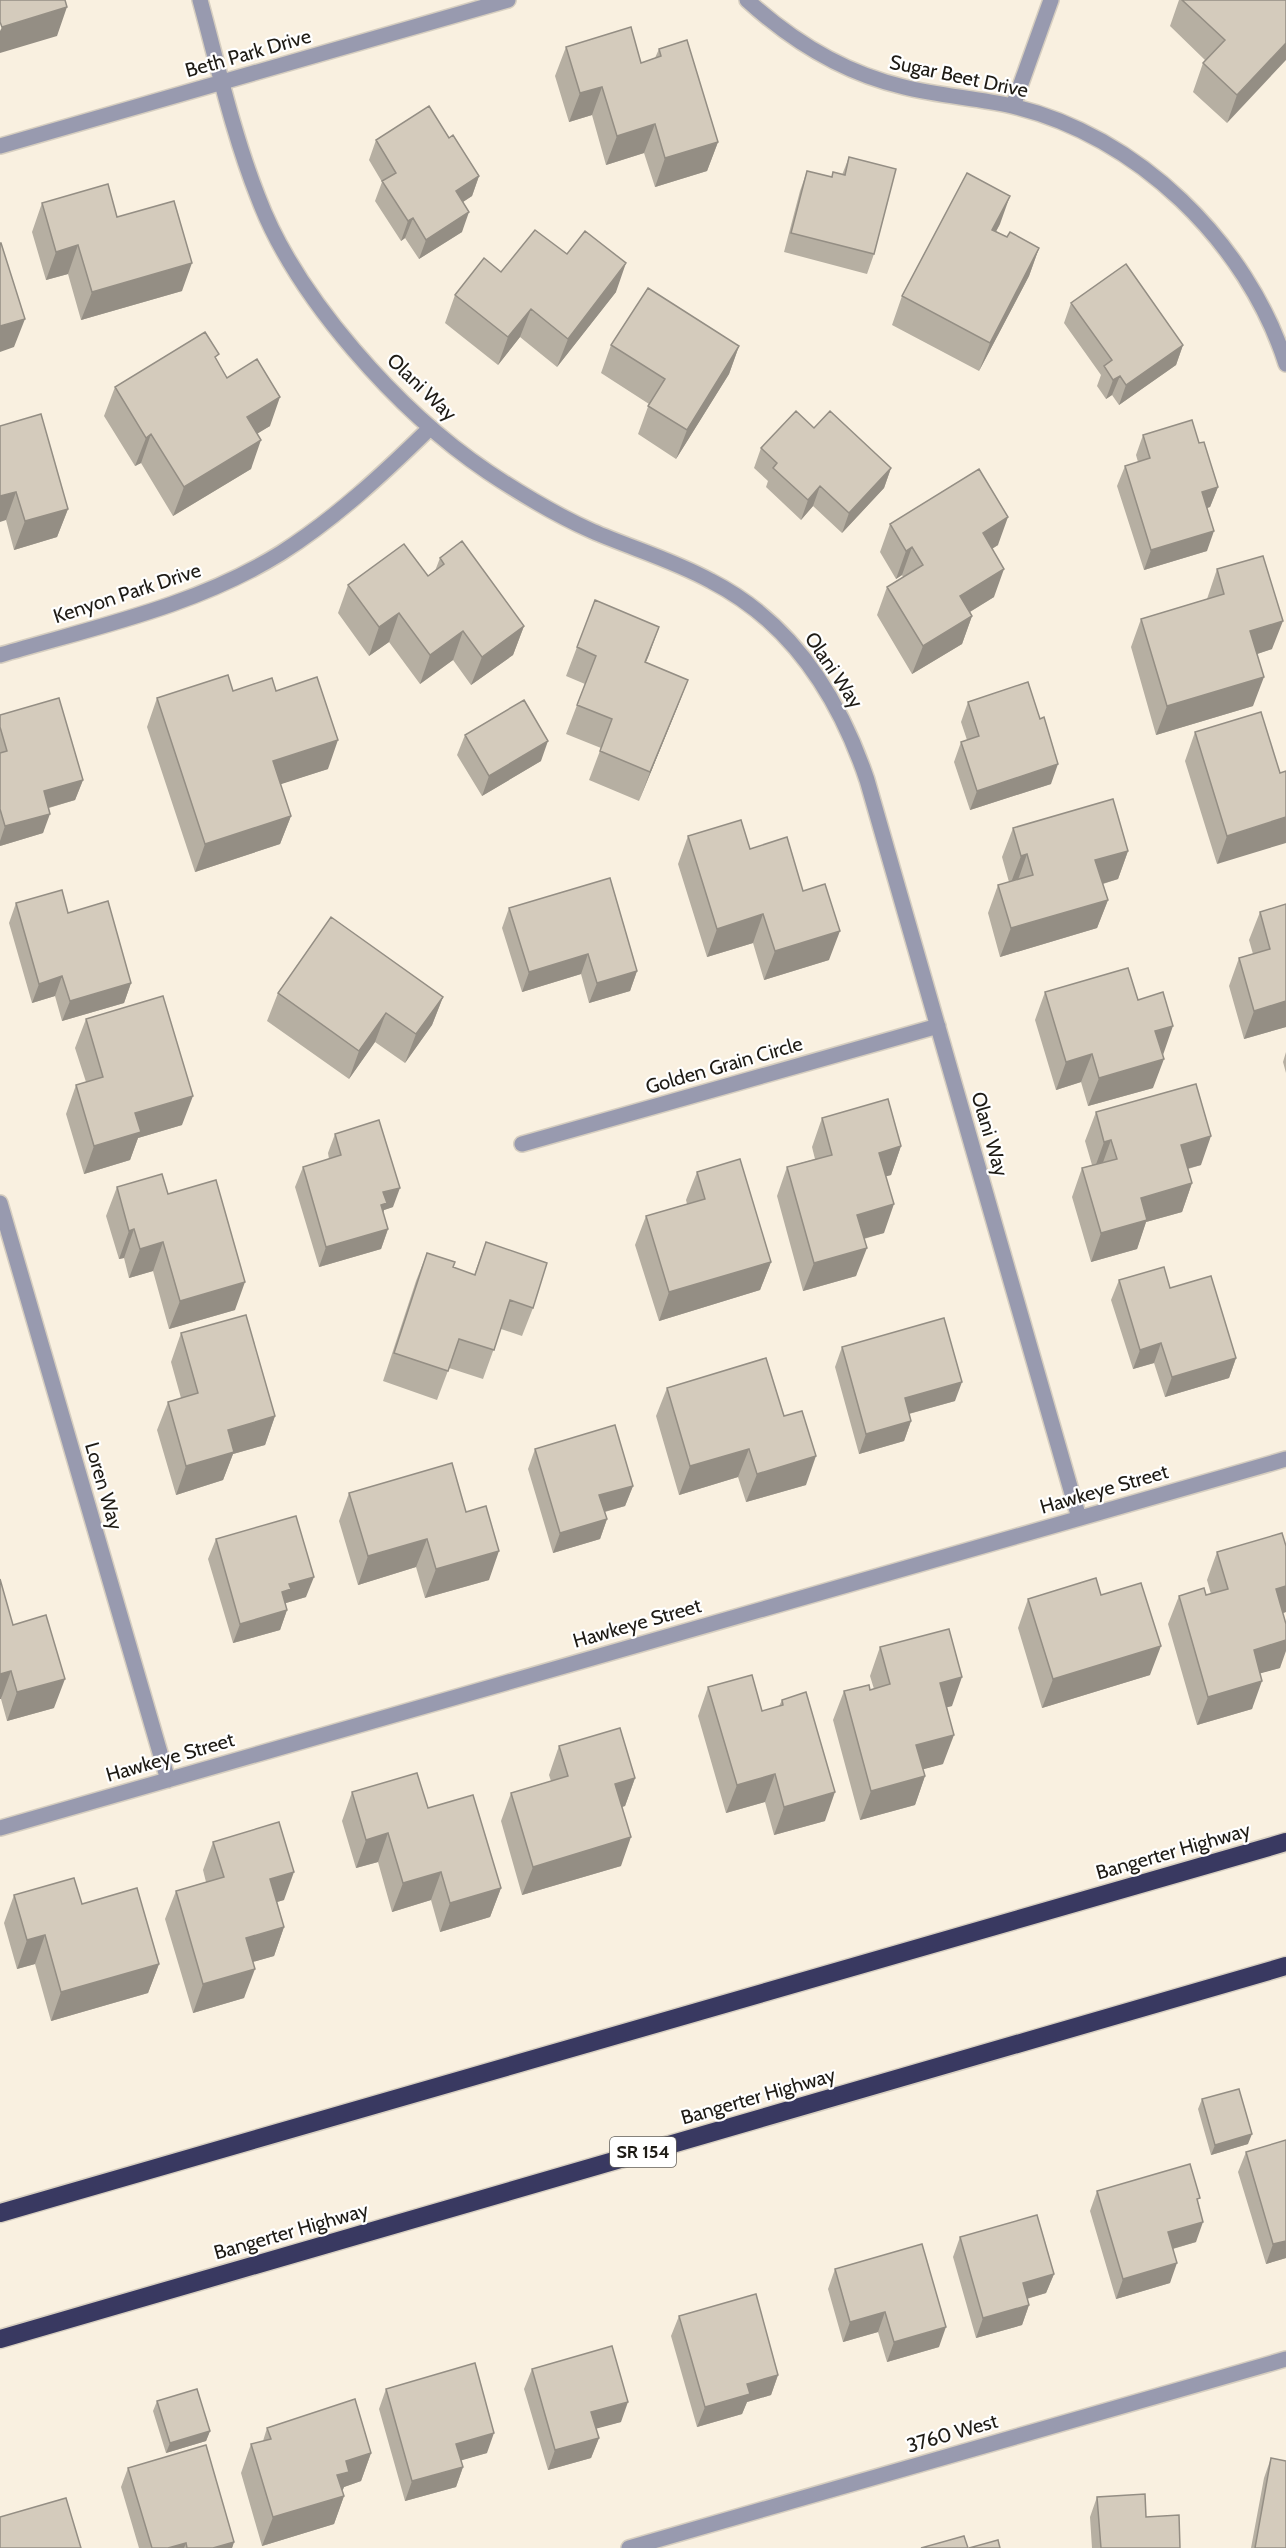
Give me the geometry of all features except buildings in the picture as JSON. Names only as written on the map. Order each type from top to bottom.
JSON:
[{"type":"highway","name":"Bangerter Highway","points":[[0,2213],[1286,1842]]},
{"type":"highway","name":"Bangerter Highway","points":[[0,2338],[1286,1966]]},
{"type":"street","name":"Olani Way","points":[[200,0],[258,199],[278,239],[335,327],[380,379],[430,428],[486,471],[536,502],[589,530],[720,586],[776,626],[802,655],[824,686],[856,748],[1079,1518]]},
{"type":"street","name":"Beth Park Drive","points":[[0,146],[508,0]]},
{"type":"street","name":"Sugar Beet Drive","points":[[747,0],[802,44],[833,63],[868,77],[905,87],[1013,106],[1069,126],[1109,147],[1147,172],[1182,202],[1216,237],[1244,276],[1267,317],[1285,359]]},
{"type":"street","points":[[1013,106],[1051,0]]},
{"type":"street","name":"Kenyon Park Drive","points":[[0,655],[168,606],[245,573],[281,553],[357,496],[430,428]]},
{"type":"street","name":"Golden Grain Circle","points":[[522,1144],[938,1026]]},
{"type":"street","name":"Loren Way","points":[[0,1203],[168,1780]]},
{"type":"street","name":"Hawkeye Street","points":[[0,1828],[1286,1459]]},
{"type":"street","name":"3760 West","points":[[629,2548],[1286,2359]]}]
